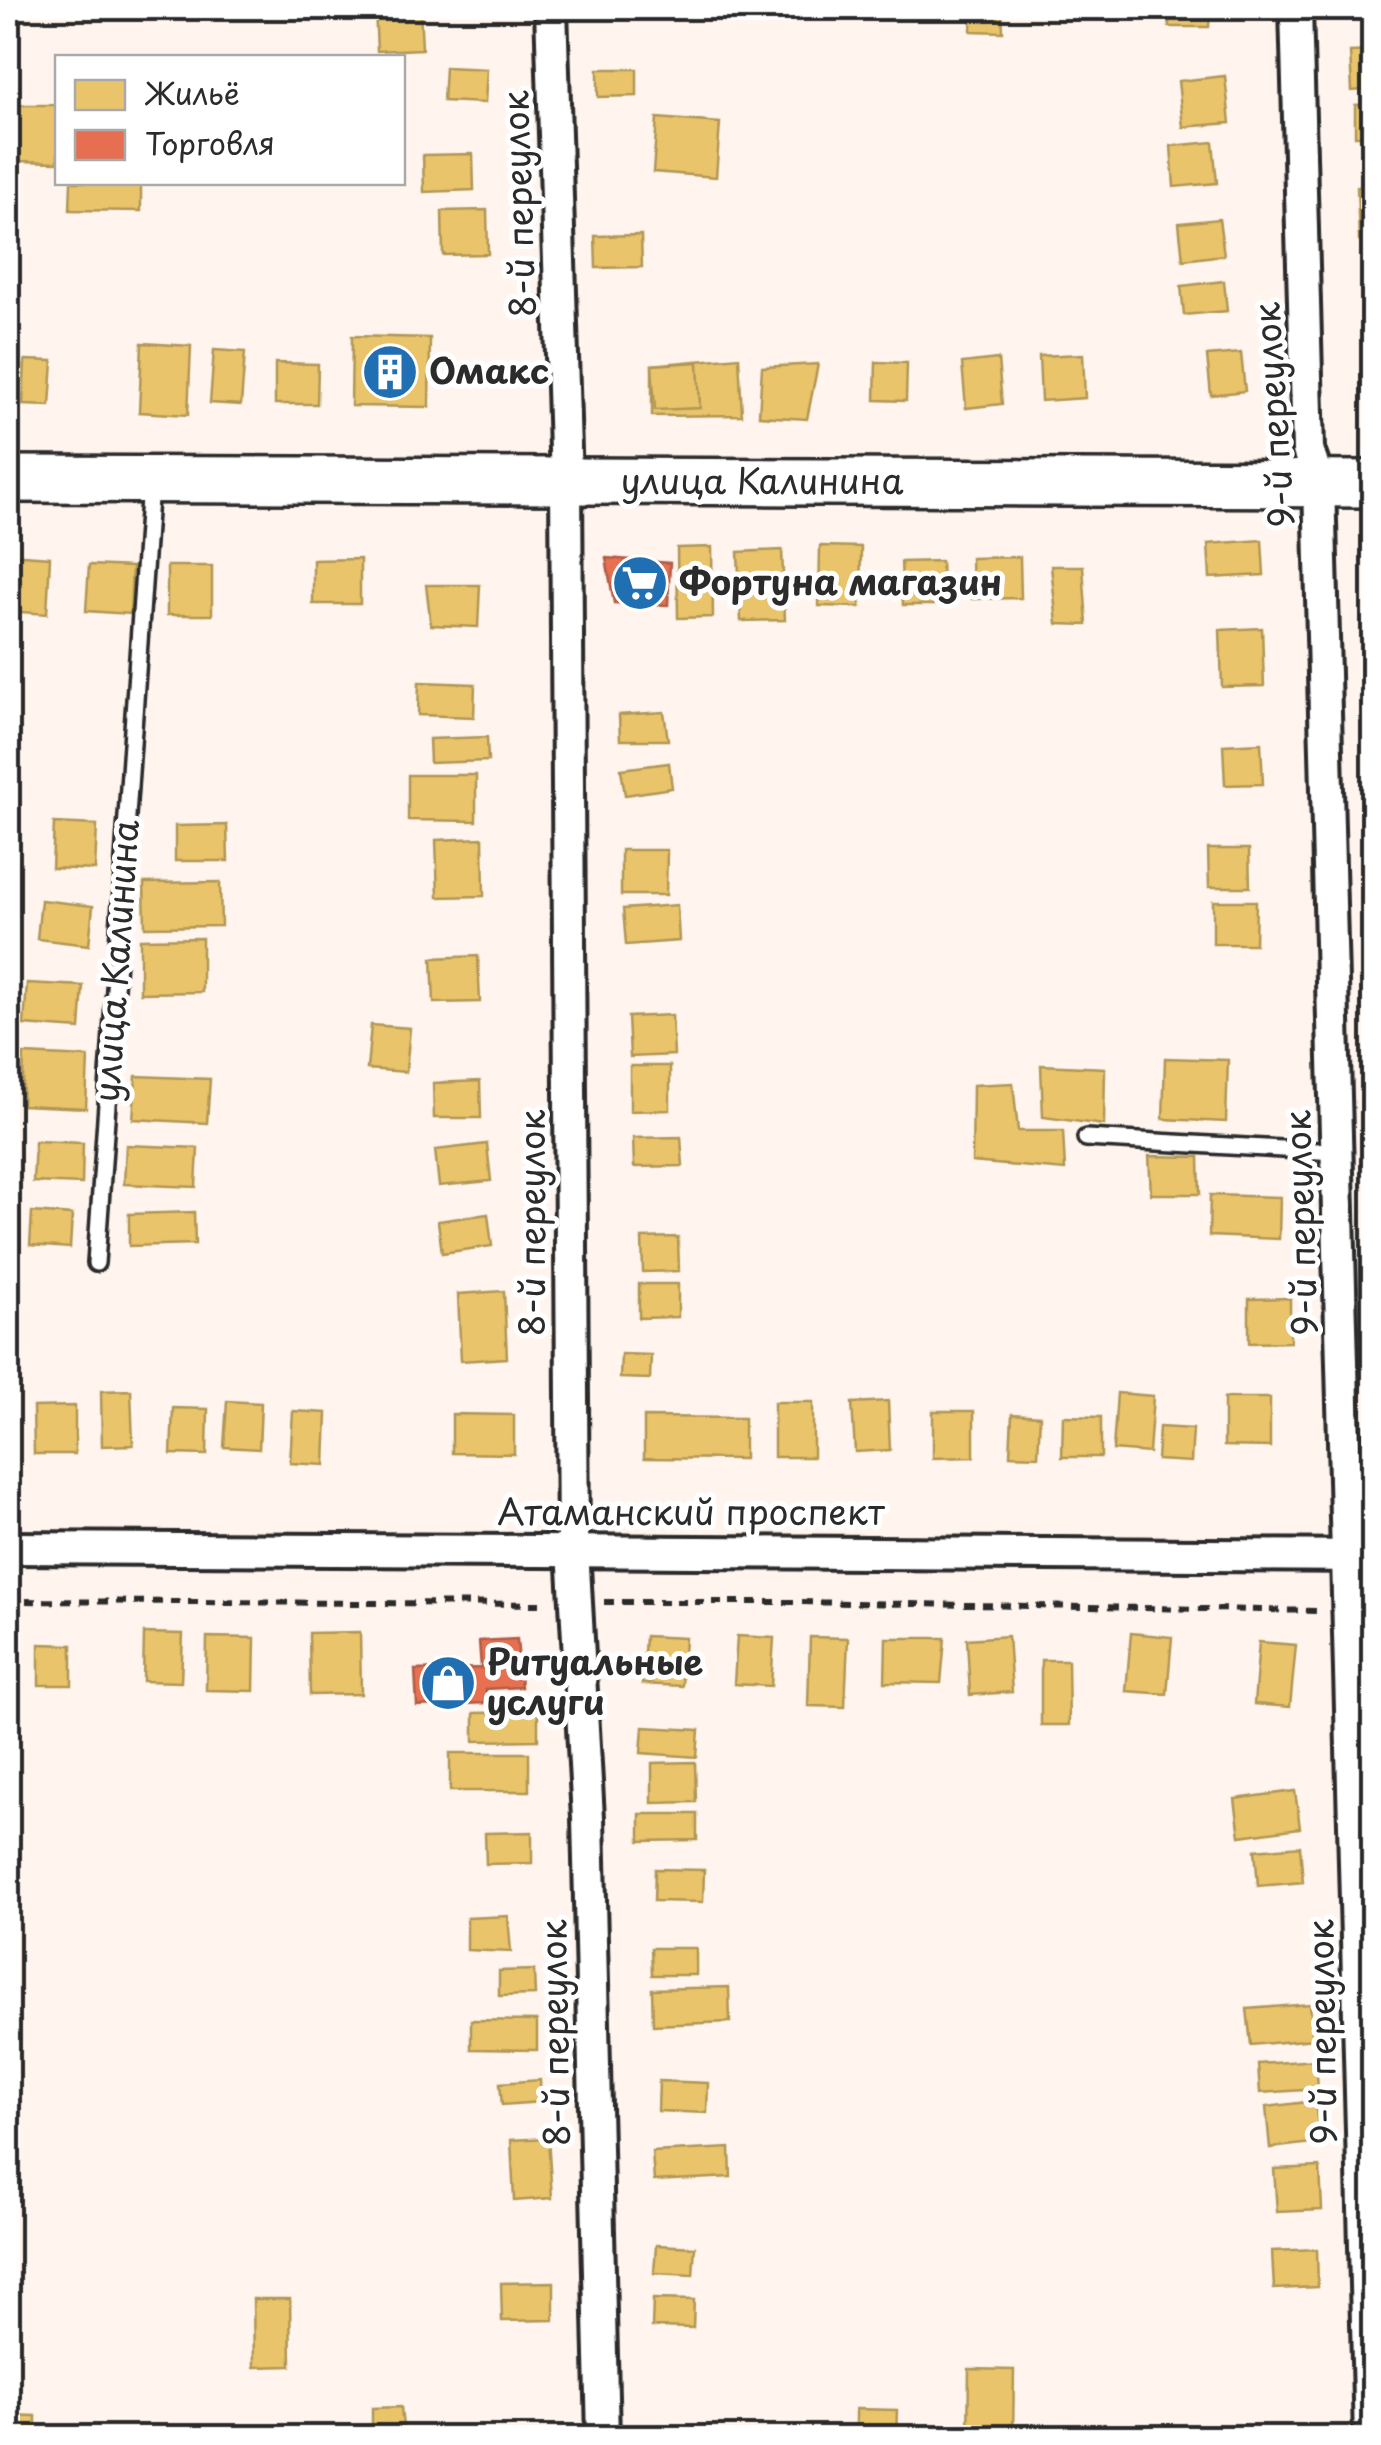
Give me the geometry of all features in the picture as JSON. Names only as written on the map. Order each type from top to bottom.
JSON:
[{"type":"main road","name":"улица Калинина","points":[[8,479],[1374,484]]},
{"type":"street","name":"8-й переулок","points":[[551,8],[566,482],[573,1549],[588,1818],[603,2438]]},
{"type":"street","name":"9-й переулок","points":[[1296,8],[1308,450],[1319,483],[1337,1152],[1361,1556],[1350,1610],[1370,2438]]},
{"type":"street","name":"Атаманский проспект","points":[[8,1548],[1361,1556]]},
{"type":"lane","name":"улица Калинина","points":[[96,1263],[150,480]]},
{"type":"lane","points":[[1086,1138],[1337,1152]]},
{"type":"path","points":[[8,1600],[291,1605],[796,1602],[1350,1610]]},
{"type":"building: Жильё","points":[[38,8],[107,8],[106,15]]},
{"type":"building: Жильё","points":[[375,8],[420,8],[422,49],[377,51]]},
{"type":"building: Жильё","points":[[972,8],[1002,8],[1003,32],[971,31]]},
{"type":"building: Жильё","points":[[1169,8],[1210,8],[1209,27],[1169,27]]},
{"type":"building: Жильё","points":[[1353,8],[1374,8],[1374,16],[1353,15]]},
{"type":"building: Жильё","points":[[1374,51],[1374,89],[1352,91],[1350,52]]},
{"type":"building: Жильё","points":[[445,67],[487,69],[485,103],[443,101]]},
{"type":"building: Жильё","points":[[598,69],[637,69],[637,96],[598,97]]},
{"type":"building: Жильё","points":[[1225,76],[1230,123],[1183,127],[1178,81]]},
{"type":"building: Жильё","points":[[1374,104],[1374,136],[1355,136],[1355,105]]},
{"type":"building: Жильё","points":[[18,105],[55,105],[55,162],[16,161]]},
{"type":"building: Жильё","points":[[657,118],[720,123],[716,177],[653,172]]},
{"type":"building: Жильё","points":[[1213,142],[1217,183],[1174,187],[1171,146]]},
{"type":"building: Жильё","points":[[473,154],[474,190],[424,192],[423,155]]},
{"type":"building: Жильё","points":[[71,185],[141,185],[141,211],[70,210]]},
{"type":"building: Жильё","points":[[1374,186],[1374,241],[1359,241],[1357,187]]},
{"type":"building: Жильё","points":[[487,210],[488,254],[443,255],[442,211]]},
{"type":"building: Жильё","points":[[1219,219],[1224,255],[1183,260],[1179,223]]},
{"type":"building: Жильё","points":[[641,235],[642,267],[596,268],[595,236]]},
{"type":"building: Жильё","points":[[1224,281],[1227,311],[1184,315],[1181,286]]},
{"type":"building: Жильё","name":"Омакс","points":[[352,336],[430,338],[429,407],[351,406]]},
{"type":"building: Жильё","points":[[142,343],[191,346],[188,415],[139,412]]},
{"type":"building: Жильё","points":[[214,350],[245,352],[241,405],[210,403]]},
{"type":"building: Жильё","points":[[1241,353],[1245,391],[1211,395],[1207,356]]},
{"type":"building: Жильё","points":[[1083,354],[1085,398],[1041,401],[1039,356]]},
{"type":"building: Жильё","points":[[739,357],[742,415],[652,416],[652,365]]},
{"type":"building: Жильё","points":[[998,359],[1002,404],[966,408],[962,363]]},
{"type":"building: Жильё","points":[[25,360],[53,361],[50,406],[23,405]]},
{"type":"building: Жильё","points":[[698,362],[700,408],[655,410],[652,365]]},
{"type":"building: Жильё","points":[[876,362],[907,363],[906,401],[875,400]]},
{"type":"building: Жильё","points":[[275,363],[318,364],[317,404],[275,404]]},
{"type":"building: Жильё","points":[[818,364],[807,419],[759,416],[762,367]]},
{"type":"building: Жильё","points":[[1262,540],[1264,575],[1210,578],[1208,544]]},
{"type":"building: Жильё","points":[[820,546],[861,547],[860,607],[819,606]]},
{"type":"building: Жильё","points":[[712,547],[713,617],[678,618],[677,548]]},
{"type":"building: Жильё","points":[[782,550],[785,620],[741,621],[738,552]]},
{"type":"building: Жильё","points":[[8,554],[50,557],[47,614],[8,611]]},
{"type":"building: Жильё","points":[[1020,557],[1021,598],[972,599],[971,558]]},
{"type":"building: Жильё","points":[[360,559],[360,604],[313,604],[313,560]]},
{"type":"building: Жильё","points":[[941,561],[943,605],[903,605],[901,562]]},
{"type":"building: Жильё","points":[[89,565],[132,567],[130,614],[86,611]]},
{"type":"building: Жильё","points":[[167,566],[212,566],[212,615],[167,615]]},
{"type":"building: Жильё","points":[[1051,566],[1083,566],[1087,625],[1057,624]]},
{"type":"building: Жильё","points":[[426,585],[480,585],[478,627],[431,625]]},
{"type":"building: Жильё","points":[[1262,628],[1264,686],[1222,687],[1220,630]]},
{"type":"building: Жильё","points":[[419,682],[475,684],[474,717],[418,715]]},
{"type":"building: Жильё","points":[[664,712],[668,740],[620,740],[619,715]]},
{"type":"building: Жильё","points":[[487,737],[488,761],[430,763],[429,739]]},
{"type":"building: Жильё","points":[[1261,743],[1263,784],[1225,785],[1223,745]]},
{"type":"building: Жильё","points":[[669,763],[672,788],[625,795],[621,769]]},
{"type":"building: Жильё","points":[[408,775],[476,775],[476,821],[408,820]]},
{"type":"building: Жильё","points":[[54,823],[97,825],[95,870],[52,868]]},
{"type":"building: Жильё","points":[[227,825],[228,861],[175,861],[175,826]]},
{"type":"building: Жильё","points":[[483,838],[484,896],[438,897],[436,840]]},
{"type":"building: Жильё","points":[[1208,849],[1249,849],[1250,887],[1209,887]]},
{"type":"building: Жильё","points":[[621,850],[667,850],[666,895],[621,895]]},
{"type":"building: Жильё","points":[[220,882],[221,926],[145,927],[144,883]]},
{"type":"building: Жильё","points":[[41,900],[93,906],[89,945],[37,939]]},
{"type":"building: Жильё","points":[[1213,901],[1256,901],[1255,944],[1213,944]]},
{"type":"building: Жильё","points":[[677,905],[679,941],[626,945],[623,909]]},
{"type":"building: Жильё","points":[[202,938],[202,992],[140,993],[140,939]]},
{"type":"building: Жильё","points":[[478,956],[480,1002],[434,1003],[432,958]]},
{"type":"building: Жильё","points":[[27,983],[83,986],[80,1029],[24,1025]]},
{"type":"building: Жильё","points":[[672,1015],[674,1055],[630,1057],[628,1017]]},
{"type":"building: Жильё","points":[[371,1025],[410,1028],[406,1072],[367,1069]]},
{"type":"building: Жильё","points":[[24,1054],[88,1057],[86,1108],[22,1105]]},
{"type":"building: Жильё","points":[[1165,1058],[1228,1060],[1226,1122],[1163,1119]]},
{"type":"building: Жильё","points":[[1041,1065],[1105,1068],[1104,1125],[1043,1117]]},
{"type":"building: Жильё","points":[[630,1066],[670,1066],[670,1110],[630,1111]]},
{"type":"building: Жильё","points":[[136,1076],[210,1079],[207,1123],[133,1119]]},
{"type":"building: Жильё","points":[[480,1081],[481,1118],[434,1118],[433,1083]]},
{"type":"building: Жильё","points":[[1013,1083],[1018,1131],[1063,1131],[1065,1170],[972,1162],[973,1085]]},
{"type":"building: Жильё","points":[[681,1137],[683,1166],[634,1167],[633,1138]]},
{"type":"building: Жильё","points":[[35,1141],[83,1143],[82,1184],[33,1182]]},
{"type":"building: Жильё","points":[[487,1144],[491,1181],[439,1186],[435,1150]]},
{"type":"building: Жильё","points":[[126,1145],[198,1148],[196,1187],[124,1184]]},
{"type":"building: Жильё","points":[[1149,1156],[1199,1157],[1200,1194],[1151,1194]]},
{"type":"building: Жильё","points":[[1210,1195],[1280,1197],[1279,1239],[1209,1236]]},
{"type":"building: Жильё","points":[[32,1212],[72,1215],[70,1248],[30,1245]]},
{"type":"building: Жильё","points":[[194,1212],[195,1244],[129,1246],[129,1214]]},
{"type":"building: Жильё","points":[[488,1214],[492,1246],[442,1253],[438,1221]]},
{"type":"building: Жильё","points":[[678,1237],[679,1271],[643,1272],[642,1238]]},
{"type":"building: Жильё","points":[[639,1284],[678,1284],[678,1317],[639,1318]]},
{"type":"building: Жильё","points":[[504,1291],[507,1358],[461,1361],[458,1294]]},
{"type":"building: Жильё","points":[[1290,1298],[1290,1342],[1249,1343],[1249,1299]]},
{"type":"building: Жильё","points":[[621,1354],[651,1355],[650,1379],[620,1378]]},
{"type":"building: Жильё","points":[[131,1390],[133,1445],[102,1446],[101,1391]]},
{"type":"building: Жильё","points":[[1117,1393],[1153,1396],[1149,1453],[1113,1450]]},
{"type":"building: Жильё","points":[[1224,1398],[1270,1398],[1270,1447],[1224,1446]]},
{"type":"building: Жильё","points":[[227,1401],[261,1403],[259,1449],[224,1447]]},
{"type":"building: Жильё","points":[[888,1401],[890,1450],[855,1452],[852,1403]]},
{"type":"building: Жильё","points":[[774,1402],[813,1402],[813,1457],[774,1457]]},
{"type":"building: Жильё","points":[[75,1406],[75,1454],[34,1454],[33,1407]]},
{"type":"building: Жильё","points":[[173,1408],[208,1409],[207,1455],[171,1454]]},
{"type":"building: Жильё","points":[[293,1411],[327,1413],[325,1465],[290,1463]]},
{"type":"building: Жильё","points":[[933,1411],[974,1411],[974,1457],[933,1458]]},
{"type":"building: Жильё","points":[[452,1414],[514,1415],[514,1454],[452,1453]]},
{"type":"building: Жильё","points":[[1012,1414],[1040,1416],[1038,1456],[1010,1455]]},
{"type":"building: Жильё","points":[[1063,1416],[1101,1417],[1101,1457],[1062,1457]]},
{"type":"building: Жильё","points":[[644,1417],[744,1418],[744,1459],[644,1458]]},
{"type":"building: Жильё","points":[[1159,1427],[1193,1429],[1191,1462],[1157,1460]]},
{"type":"building: Жильё","points":[[360,1632],[361,1694],[310,1695],[309,1633]]},
{"type":"building: Жильё","points":[[144,1633],[183,1634],[181,1682],[143,1681]]},
{"type":"building: Жильё","points":[[1131,1633],[1172,1637],[1167,1694],[1126,1691]]},
{"type":"building: Жильё","points":[[645,1636],[685,1638],[682,1686],[642,1684]]},
{"type":"building: Жильё","points":[[737,1636],[774,1638],[771,1686],[734,1684]]},
{"type":"building: Жильё","points":[[1008,1636],[1012,1692],[970,1695],[967,1639]]},
{"type":"building: Жильё","points":[[207,1637],[255,1638],[254,1691],[206,1690]]},
{"type":"building: Жильё","points":[[810,1637],[848,1638],[845,1707],[808,1706]]},
{"type":"building: Жильё","points":[[886,1638],[945,1638],[941,1683],[885,1682]]},
{"type":"building: Жильё","points":[[8,1640],[15,1640],[18,1708],[8,1709]]},
{"type":"building: Жильё","points":[[1259,1642],[1296,1645],[1290,1707],[1254,1704]]},
{"type":"building: Жильё","points":[[39,1644],[72,1645],[72,1685],[39,1685]]},
{"type":"building: Жильё","points":[[1041,1660],[1068,1660],[1069,1725],[1041,1725]]},
{"type":"building: Жильё","points":[[538,1712],[538,1740],[474,1741],[474,1713]]},
{"type":"building: Жильё","points":[[643,1727],[699,1730],[697,1757],[641,1753]]},
{"type":"building: Жильё","points":[[450,1753],[529,1753],[529,1791],[450,1791]]},
{"type":"building: Жильё","points":[[695,1762],[696,1802],[652,1803],[652,1763]]},
{"type":"building: Жильё","points":[[1295,1791],[1300,1828],[1240,1836],[1235,1799]]},
{"type":"building: Жильё","points":[[640,1814],[697,1814],[697,1840],[640,1841]]},
{"type":"building: Жильё","points":[[532,1832],[532,1863],[486,1864],[485,1833]]},
{"type":"building: Жильё","points":[[1300,1846],[1303,1882],[1258,1886],[1255,1850]]},
{"type":"building: Жильё","points":[[655,1869],[704,1870],[703,1902],[654,1901]]},
{"type":"building: Жильё","points":[[508,1916],[511,1952],[467,1950],[467,1918]]},
{"type":"building: Жильё","points":[[651,1948],[696,1948],[696,1975],[652,1975]]},
{"type":"building: Жильё","points":[[534,1970],[535,1995],[499,1996],[499,1971]]},
{"type":"building: Жильё","points":[[729,1987],[730,2022],[653,2025],[652,1989]]},
{"type":"building: Жильё","points":[[1310,2004],[1313,2039],[1251,2045],[1247,2009]]},
{"type":"building: Жильё","points":[[471,2020],[537,2021],[537,2050],[471,2049]]},
{"type":"building: Жильё","points":[[1316,2060],[1318,2089],[1260,2093],[1258,2064]]},
{"type":"building: Жильё","points":[[540,2080],[541,2102],[502,2105],[500,2083]]},
{"type":"building: Жильё","points":[[659,2081],[708,2083],[707,2113],[658,2111]]},
{"type":"building: Жильё","points":[[1315,2101],[1320,2142],[1270,2148],[1266,2107]]},
{"type":"building: Жильё","points":[[548,2138],[552,2198],[514,2201],[511,2140]]},
{"type":"building: Жильё","points":[[730,2148],[731,2177],[654,2181],[652,2152]]},
{"type":"building: Жильё","points":[[1320,2167],[1322,2210],[1277,2212],[1274,2169]]},
{"type":"building: Жильё","points":[[656,2245],[695,2247],[693,2275],[654,2273]]},
{"type":"building: Жильё","points":[[1317,2249],[1318,2287],[1274,2289],[1272,2251]]},
{"type":"building: Жильё","points":[[554,2282],[554,2320],[502,2321],[501,2283]]},
{"type":"building: Жильё","points":[[253,2299],[290,2299],[291,2366],[254,2367]]},
{"type":"building: Жильё","points":[[653,2299],[694,2300],[693,2328],[652,2327]]},
{"type":"building: Жильё","points":[[969,2369],[1014,2370],[1013,2438],[968,2438]]},
{"type":"building: Жильё","points":[[401,2407],[404,2438],[342,2438],[342,2428],[372,2427],[372,2408]]},
{"type":"building: Жильё","points":[[856,2409],[897,2410],[896,2438],[856,2438]]},
{"type":"building: Жильё","points":[[8,2415],[36,2416],[36,2428],[57,2429],[56,2438],[8,2438]]},
{"type":"building: Торговля","name":"Фортуна магазин","points":[[606,558],[670,563],[668,605],[614,603]]},
{"type":"building: Торговля","points":[[517,1639],[521,1687],[486,1689],[486,1703],[417,1706],[415,1670],[481,1668],[479,1641]]},
{"type":"place","name":"Омакс","points":[[390,372]]},
{"type":"place","name":"Фортуна магазин","points":[[640,583]]},
{"type":"place","name":"Ритуальные услуги","points":[[448,1683]]}]
